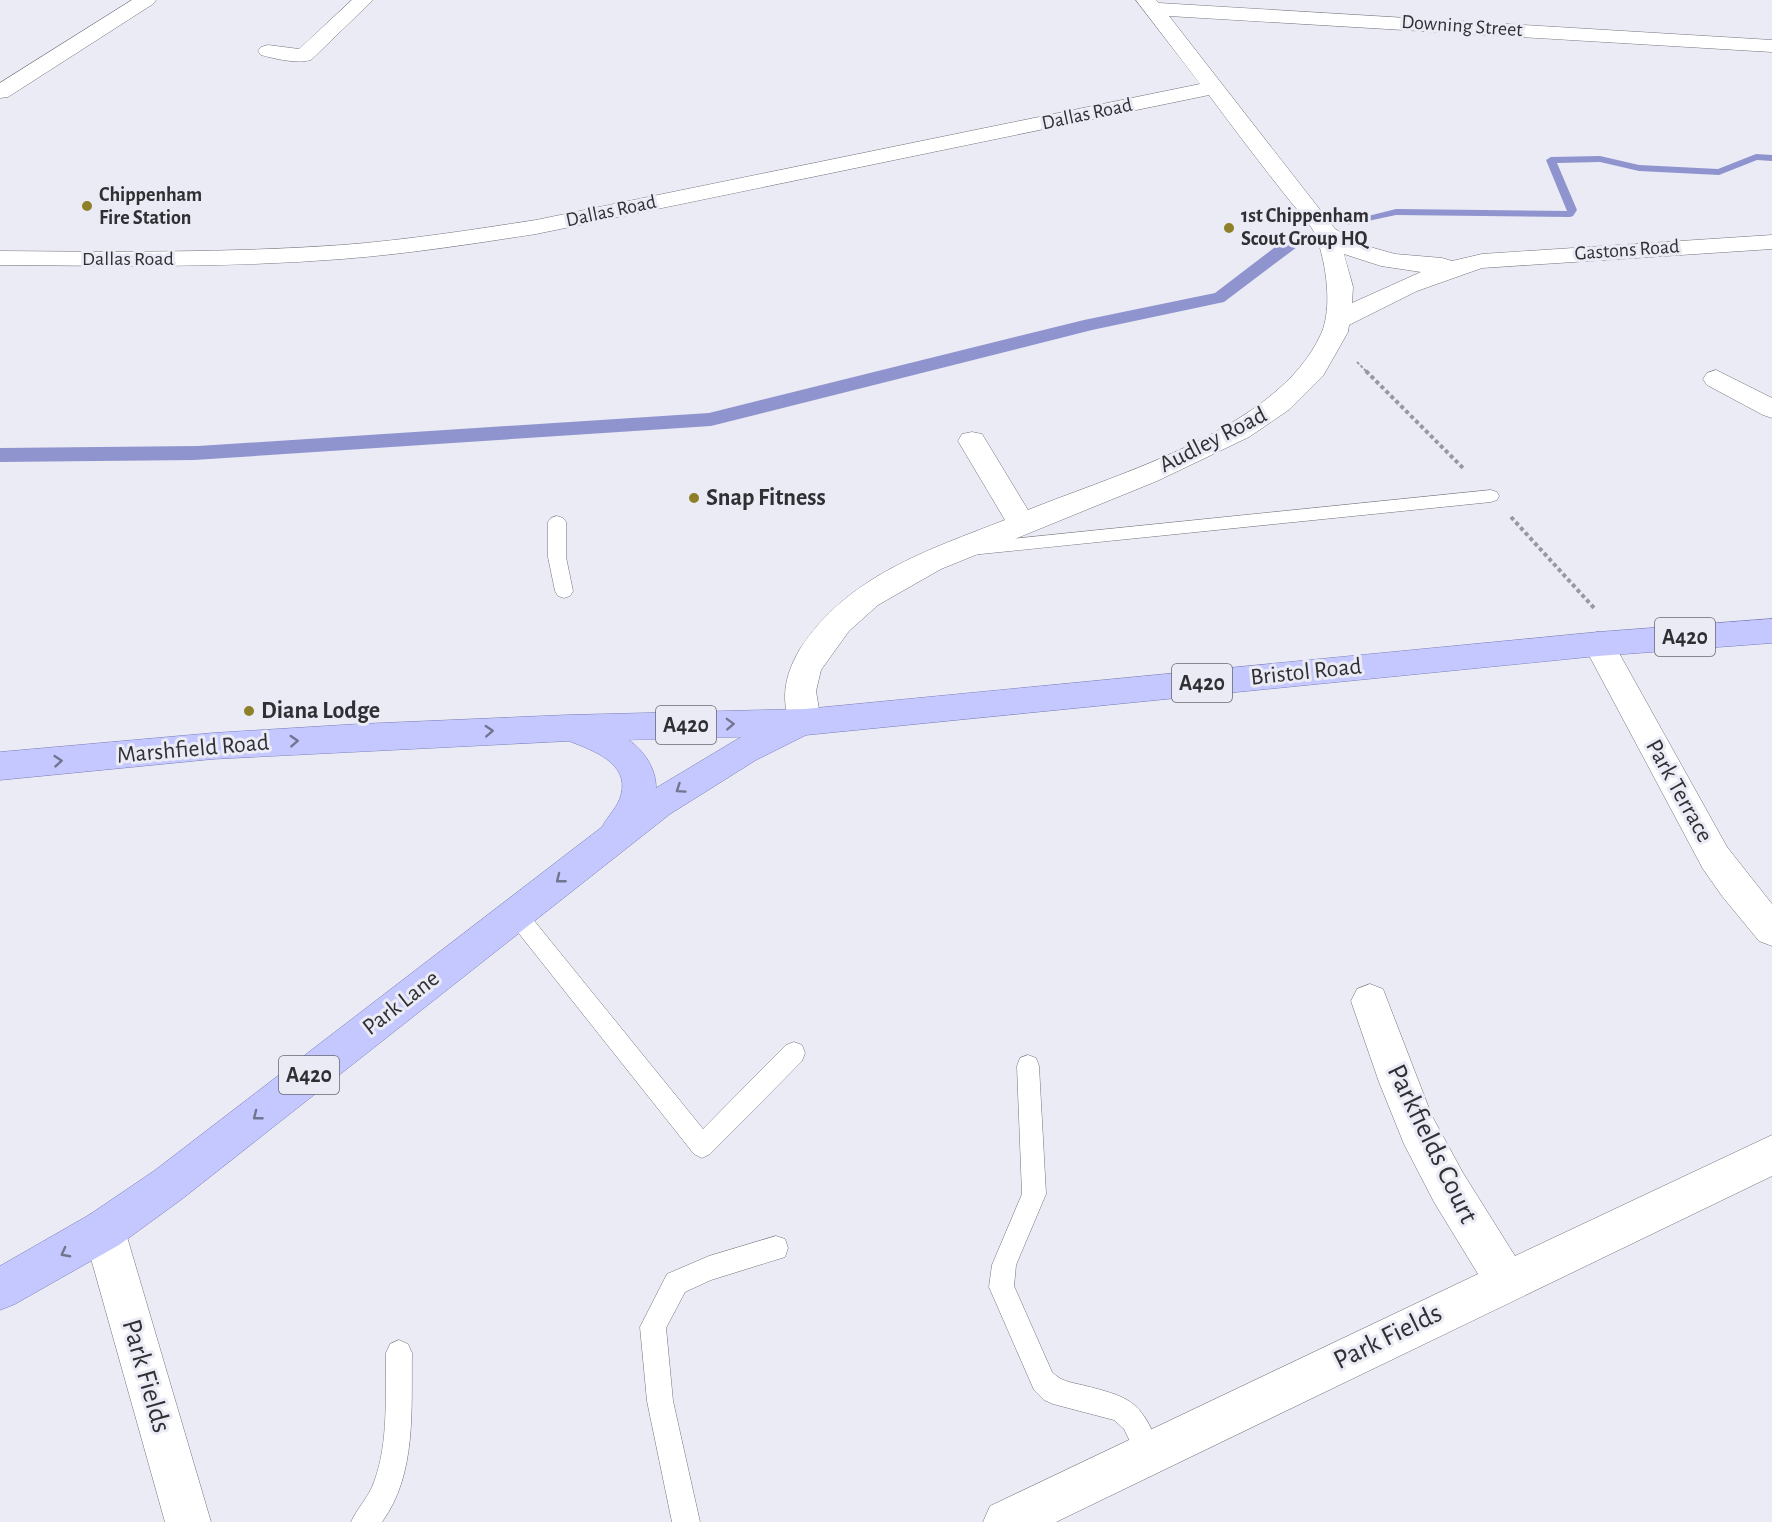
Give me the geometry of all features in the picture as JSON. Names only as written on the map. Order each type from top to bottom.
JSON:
[{"type":"main road","name":"Bristol Road","points":[[805,722],[1598,644],[1772,631]]},
{"type":"main road","name":"Marshfield Road","points":[[0,766],[286,741],[567,728],[805,722]]},
{"type":"main road","name":"Park Lane","points":[[0,1289],[104,1230],[168,1185],[658,804],[744,750],[805,722]]},
{"type":"main road","name":"Marshfield Road","points":[[567,728],[595,736],[620,750],[635,766],[640,789],[634,810],[606,843]]},
{"type":"street","points":[[0,92],[146,0]]},
{"type":"street","points":[[304,56],[363,0]]},
{"type":"street","name":"Downing Street","points":[[1149,4],[1772,45]]},
{"type":"street","name":"Audley Road","points":[[805,722],[800,684],[811,659],[826,636],[848,613],[874,592],[914,569],[954,551],[1185,458],[1256,423],[1291,396],[1319,363],[1333,338],[1339,320],[1341,279],[1335,251],[1327,234],[1149,4]]},
{"type":"street","points":[[268,51],[334,60]]},
{"type":"street","name":"Dallas Road","points":[[0,258],[181,259],[262,256],[341,252],[464,238],[548,224],[1213,88]]},
{"type":"street","name":"Gastons Road","points":[[1327,234],[1361,253],[1395,263],[1443,265],[1772,242]]},
{"type":"street","name":"Gastons Road","points":[[1339,320],[1413,282],[1442,271],[1482,261]]},
{"type":"street","points":[[1716,379],[1772,409]]},
{"type":"street","points":[[972,441],[1022,524]]},
{"type":"street","name":"Park Terrace","points":[[1598,644],[1715,858],[1772,930]]},
{"type":"street","name":"Parkfields Court","points":[[1370,1001],[1388,1056],[1419,1130],[1459,1205],[1506,1280]]},
{"type":"street","name":"Park Fields","points":[[1005,1522],[1506,1280],[1772,1155]]},
{"type":"street","name":"Park Fields","points":[[104,1230],[188,1522]]},
{"type":"lane","points":[[954,551],[1491,496]]},
{"type":"lane","points":[[557,522],[557,561],[564,591]]},
{"type":"lane","points":[[516,914],[702,1146],[794,1053]]},
{"type":"lane","points":[[1028,1066],[1034,1194],[1004,1265],[1001,1287],[1042,1381],[1053,1391],[1110,1405],[1123,1411],[1133,1420],[1149,1453]]},
{"type":"lane","points":[[686,1522],[660,1401],[653,1327],[676,1284],[709,1268],[777,1248]]},
{"type":"lane","points":[[365,1522],[384,1493],[390,1472],[397,1432],[399,1353]]},
{"type":"water","points":[[1287,238],[1297,247],[1224,302],[1092,330],[711,426],[194,460],[0,462],[0,448],[198,446],[709,413],[1084,320],[1215,293]]},
{"type":"waterway","points":[[1349,222],[1396,212],[1570,214],[1572,210],[1551,160],[1600,159],[1639,168],[1719,172],[1756,157],[1772,158]]},
{"type":"place","name":"Chippenham Fire Station","points":[[87,206]]},
{"type":"place","name":"1st Chippenham Scout Group HQ","points":[[1229,228]]},
{"type":"place","name":"Snap Fitness","points":[[694,498]]},
{"type":"place","name":"Diana Lodge","points":[[249,711]]}]
